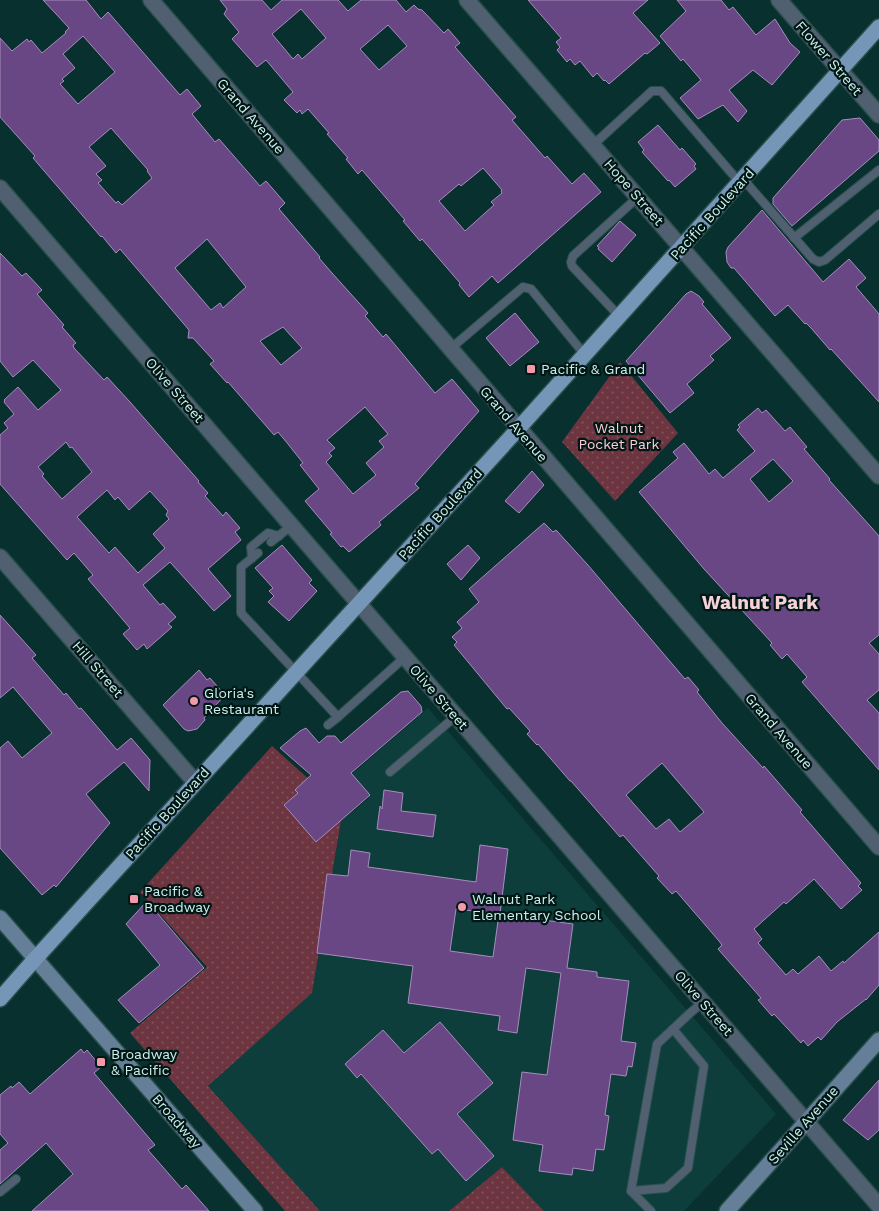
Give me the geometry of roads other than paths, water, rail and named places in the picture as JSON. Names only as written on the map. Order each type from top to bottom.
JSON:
[{"type":"main road","name":"Pacific Boulevard","points":[[0,1000],[35,958],[620,317],[879,27]]},
{"type":"street","name":"Grand Avenue","points":[[151,0],[879,847]]},
{"type":"street","name":"Hope Street","points":[[467,0],[879,476]]},
{"type":"street","name":"Flower Street","points":[[779,0],[879,115]]},
{"type":"street","name":"Olive Street","points":[[0,188],[879,1206]]},
{"type":"street","name":"Hill Street","points":[[0,557],[196,782]]},
{"type":"street","name":"Broadway","points":[[0,918],[255,1211]]},
{"type":"street","name":"Seville Avenue","points":[[727,1211],[879,1040]]},
{"type":"lane","points":[[593,145],[652,91],[660,91],[813,259],[819,262],[825,260],[879,214]]},
{"type":"lane","points":[[794,238],[879,170]]},
{"type":"lane","points":[[620,317],[577,272],[571,262],[574,256],[638,197]]},
{"type":"lane","points":[[450,349],[523,287],[531,289],[585,355]]},
{"type":"lane","points":[[271,542],[291,526]]},
{"type":"lane","points":[[279,536],[268,533],[256,542],[251,547],[255,556],[241,567],[241,614],[338,718]]},
{"type":"lane","points":[[328,725],[404,657]]},
{"type":"lane","points":[[390,772],[456,716]]},
{"type":"lane","points":[[631,1191],[657,1044],[703,1002]]},
{"type":"lane","points":[[631,1191],[666,1188],[688,1168],[704,1066],[673,1029]]},
{"type":"lane","points":[[0,1192],[16,1179]]},
{"type":"lane","points":[[631,1191],[651,1211]]},
{"type":"place","name":"Pacific & Grand","points":[[531,369]]},
{"type":"place","name":"Gloria's Restaurant","points":[[194,701]]},
{"type":"place","name":"Pacific & Broadway","points":[[134,899]]},
{"type":"place","name":"Walnut Park Elementary School","points":[[462,907]]},
{"type":"place","name":"Broadway & Pacific","points":[[101,1062]]},
{"type":"district","name":"Walnut Park","points":[[760,602]]},
{"type":"park label","name":"Walnut Pocket Park","points":[[619,436]]}]
